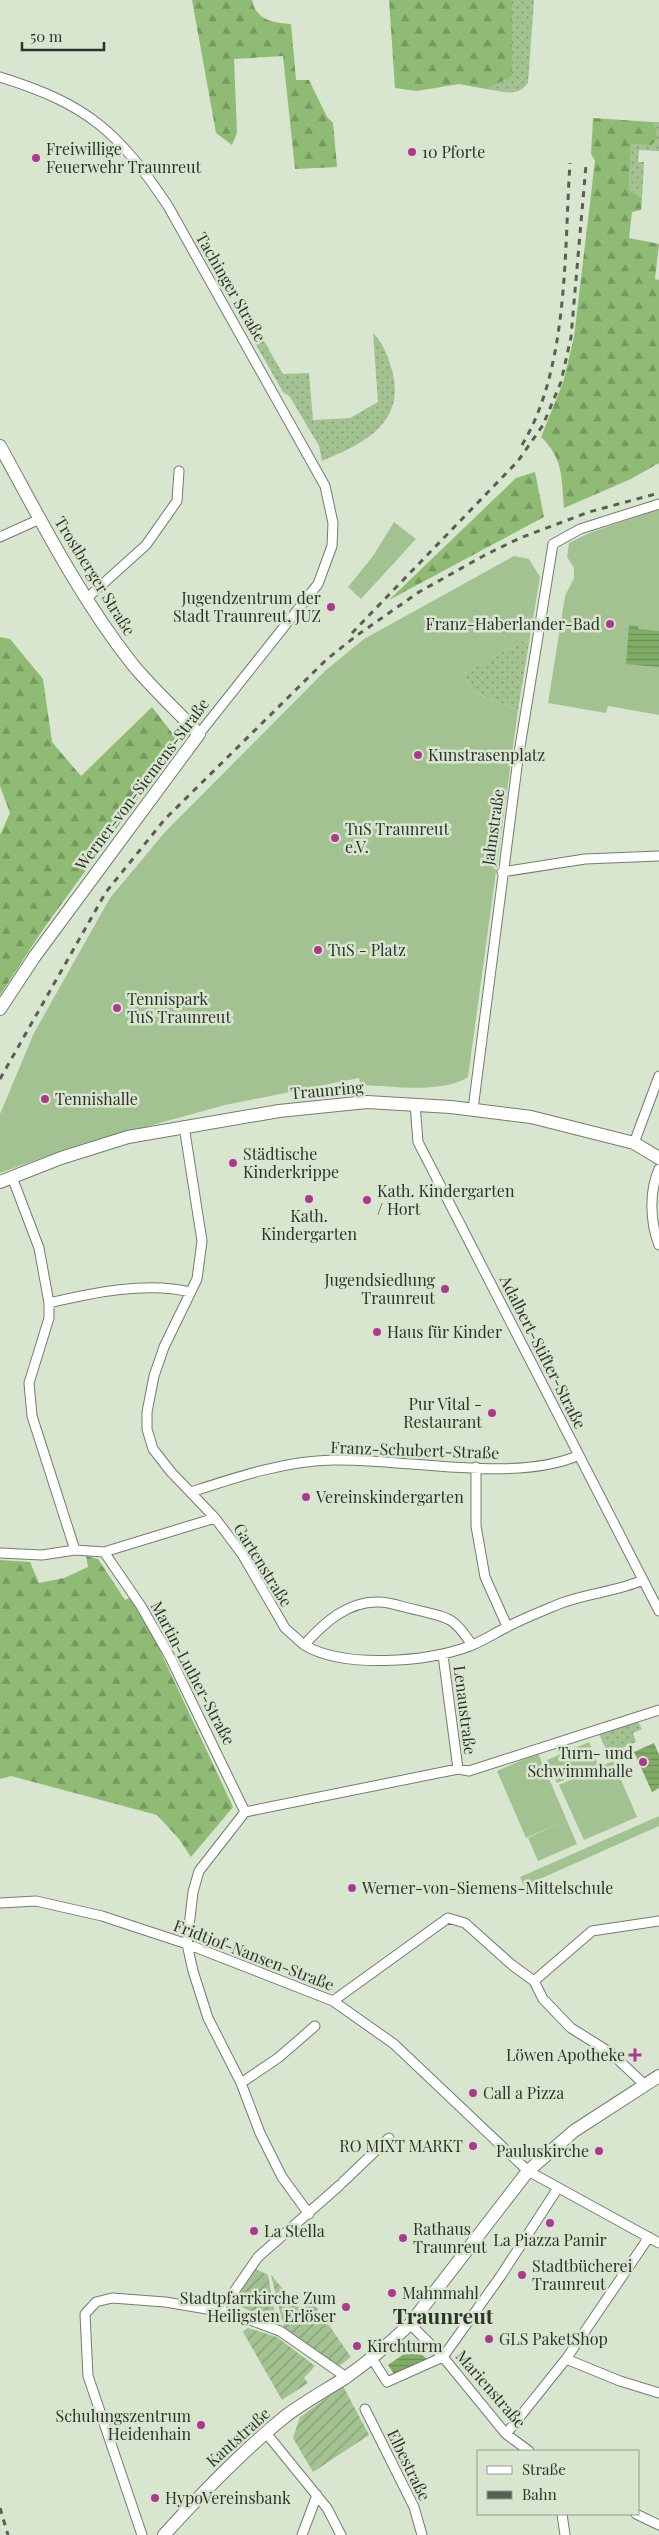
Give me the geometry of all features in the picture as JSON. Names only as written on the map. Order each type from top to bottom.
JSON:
[{"type":"street","name":"Tachinger Straße","points":[[0,77],[49,94],[95,120],[128,150],[168,206],[325,486],[333,523],[332,546],[318,584]]},
{"type":"street","name":"Trostberger Straße","points":[[0,446],[86,600],[134,666],[199,734]]},
{"type":"street","points":[[86,600],[146,545],[177,501],[179,471]]},
{"type":"street","name":"Jahnstraße","points":[[473,1109],[502,872],[524,719],[554,544],[580,529],[659,504]]},
{"type":"street","points":[[0,537],[40,519]]},
{"type":"street","name":"Werner-von-Siemens-Straße","points":[[0,1009],[35,956],[199,734],[318,584]]},
{"type":"street","points":[[502,872],[585,858],[659,856]]},
{"type":"street","points":[[634,1143],[659,1076]]},
{"type":"street","name":"Traunring","points":[[6,1180],[61,1158],[128,1138],[184,1126],[279,1111],[367,1102],[473,1109],[531,1117],[634,1143],[659,1158]]},
{"type":"street","name":"Adalbert-Stifter-Straße","points":[[415,1104],[418,1142],[659,1611]]},
{"type":"street","points":[[184,1126],[202,1242],[197,1279],[164,1347],[154,1376],[147,1412],[147,1429],[153,1449],[171,1472],[215,1518]]},
{"type":"street","points":[[659,1169],[654,1185],[652,1208],[659,1245]]},
{"type":"street","points":[[6,1180],[39,1248],[49,1303],[49,1318],[29,1383],[32,1416],[75,1550]]},
{"type":"street","points":[[49,1303],[94,1292],[172,1287],[190,1292]]},
{"type":"street","name":"Franz-Schubert-Straße","points":[[192,1492],[257,1470],[332,1460],[519,1468],[569,1460],[579,1455]]},
{"type":"street","points":[[476,1467],[476,1526],[485,1577],[507,1626]]},
{"type":"street","name":"Gartenstraße","points":[[104,1552],[215,1518],[242,1554],[285,1628],[304,1645],[328,1656],[346,1658],[389,1660],[443,1655],[472,1645],[507,1626],[561,1603],[643,1580]]},
{"type":"street","points":[[0,1553],[42,1555],[75,1550],[104,1552]]},
{"type":"street","name":"Martin-Luther-Straße","points":[[104,1552],[141,1606],[170,1657],[245,1812]]},
{"type":"street","points":[[304,1645],[336,1615],[358,1604],[379,1602],[448,1617],[459,1626],[472,1645]]},
{"type":"street","name":"Lenaustraße","points":[[443,1655],[458,1769]]},
{"type":"street","points":[[309,2214],[282,2177],[260,2133],[241,2083],[208,2018],[193,1971],[187,1944],[193,1892],[199,1871],[245,1812],[458,1769],[469,1771],[659,1710]]},
{"type":"street","name":"Fridtjof-Nansen-Straße","points":[[0,1903],[36,1901],[102,1916],[187,1944],[333,2001],[394,2044],[528,2171],[659,2243]]},
{"type":"street","points":[[333,2001],[448,1918],[465,1923],[512,1965],[534,1981],[543,1999],[571,2028],[610,2053],[645,2084]]},
{"type":"street","points":[[534,1981],[592,1932],[659,1921]]},
{"type":"street","points":[[241,2083],[278,2058],[315,2026]]},
{"type":"street","name":"Kantstraße","points":[[164,2535],[211,2483],[266,2433],[303,2404],[346,2377],[410,2324],[528,2171],[574,2131],[659,2076]]},
{"type":"street","points":[[215,2310],[230,2299],[258,2257],[309,2214],[389,2138]]},
{"type":"street","points":[[371,2357],[387,2382],[443,2356],[500,2277],[558,2188]]},
{"type":"street","points":[[506,2434],[566,2359],[649,2237]]},
{"type":"street","points":[[500,2277],[509,2282]]},
{"type":"street","points":[[142,2535],[88,2376],[85,2314],[96,2302],[112,2298],[165,2302],[231,2313],[280,2331],[346,2377]]},
{"type":"street","name":"Marienstraße","points":[[410,2324],[443,2356],[506,2434],[528,2450]]},
{"type":"street","points":[[566,2359],[620,2381],[659,2392]]},
{"type":"street","name":"Elbestraße","points":[[365,2409],[414,2508],[422,2535]]},
{"type":"street","points":[[266,2433],[328,2508],[341,2535]]},
{"type":"street","points":[[302,2535],[317,2495]]},
{"type":"street","points":[[562,2515],[565,2535]]},
{"type":"street","points":[[638,2515],[659,2526]]},
{"type":"shaded area","points":[[512,0],[534,0],[528,83],[524,88],[514,92],[486,89],[512,75]]},
{"type":"shaded area","points":[[652,122],[659,122],[659,151],[639,150],[638,162],[644,162],[642,198],[629,190],[631,143],[651,145],[656,141],[656,129]]},
{"type":"shaded area","points":[[235,308],[253,322],[283,374],[309,373],[313,420],[350,418],[378,402],[373,333],[386,353],[395,386],[394,402],[388,416],[379,428],[368,438],[322,461],[319,446],[290,397],[283,392]]},
{"type":"shaded area","name":"Franz-Haberlander-Bad","points":[[659,509],[659,715],[608,706],[606,713],[548,703],[565,596],[574,578],[574,568],[567,557],[569,543],[589,533]]},
{"type":"shaded area","points":[[394,522],[416,539],[361,599],[348,587],[373,556]]},
{"type":"shaded area","name":"TuS Traunreut e.V.","points":[[514,556],[529,559],[540,577],[529,643],[524,640],[463,674],[473,692],[518,710],[468,1077],[444,1086],[416,1088],[361,1085],[359,1078],[225,1105],[69,1148],[0,1173],[0,1114],[34,1033],[110,898],[165,832],[326,670],[364,639]]},
{"type":"shaded area","points":[[629,625],[638,626],[638,629],[659,631],[659,667],[626,664]]},
{"type":"shaded area","points":[[524,640],[529,643],[518,710],[473,692],[463,674]]},
{"type":"shaded area","points":[[638,1721],[642,1729],[633,1733],[636,1742],[608,1754],[599,1734]]},
{"type":"shaded area","points":[[589,1742],[598,1765],[557,1783],[547,1760]]},
{"type":"shaded area","points":[[654,1743],[659,1755],[659,1788],[652,1792],[634,1752]]},
{"type":"shaded area","points":[[538,1753],[577,1844],[538,1861],[528,1838],[562,1822],[526,1838],[497,1771]]},
{"type":"shaded area","points":[[613,1761],[637,1817],[584,1840],[559,1785]]},
{"type":"shaded area","points":[[659,1816],[659,1826],[524,1886],[520,1877]]},
{"type":"shaded area","points":[[256,2269],[268,2275],[277,2326],[233,2302]]},
{"type":"shaded area","points":[[271,2275],[301,2310],[312,2301],[351,2357],[338,2367],[285,2332]]},
{"type":"shaded area","points":[[248,2328],[277,2337],[315,2366],[304,2378],[308,2383],[282,2400],[243,2332]]},
{"type":"shaded area","points":[[414,2347],[429,2361],[394,2374],[388,2365]]},
{"type":"shaded area","points":[[343,2386],[369,2435],[313,2472],[293,2438],[300,2417]]},
{"type":"green space","points":[[192,0],[252,0],[254,7],[261,16],[278,23],[291,24],[296,80],[309,80],[327,117],[333,123],[337,167],[295,169],[283,56],[234,59],[237,133],[232,145],[216,133]]},
{"type":"green space","points":[[389,0],[512,0],[512,76],[486,89],[459,84],[417,91],[395,88]]},
{"type":"green space","points":[[593,118],[652,122],[656,129],[656,141],[651,145],[631,144],[629,190],[642,198],[641,210],[632,212],[629,238],[659,244],[655,279],[659,280],[659,463],[631,479],[564,508],[558,461],[541,437],[563,383],[574,337],[595,161],[591,154]]},
{"type":"green space","points":[[535,472],[544,517],[389,600],[516,478]]},
{"type":"green space","points":[[0,637],[10,639],[43,679],[52,742],[81,776],[152,707],[179,742],[44,928],[0,995],[0,835],[10,813],[0,786]]},
{"type":"green space","points":[[86,1556],[98,1559],[125,1600],[130,1598],[155,1640],[233,1807],[191,1857],[179,1839],[157,1815],[11,1776],[0,1779],[0,1560],[30,1562],[39,1583],[64,1578],[88,1567]]},
{"type":"railway","points":[[522,445],[537,414],[548,381],[556,345],[565,271],[570,163]]},
{"type":"railway","points":[[352,633],[518,461],[543,425],[561,382],[571,337],[586,165]]},
{"type":"railway","points":[[0,1079],[106,892],[165,819],[326,660],[356,636],[419,592],[485,555],[520,538],[589,512],[659,493]]},
{"type":"railway","points":[[0,2508],[8,2535]]},
{"type":"place","name":"10 Pforte","points":[[412,152]]},
{"type":"place","name":"Freiwillige Feuerwehr Traunreut","points":[[36,158]]},
{"type":"place","name":"Jugendzentrum der Stadt Traunreut, JUZ","points":[[331,607]]},
{"type":"place","name":"Franz-Haberlander-Bad","points":[[610,624]]},
{"type":"place","name":"Kunstrasenplatz","points":[[418,755]]},
{"type":"place","name":"TuS Traunreut e.V.","points":[[335,838]]},
{"type":"place","name":"TuS - Platz","points":[[318,950]]},
{"type":"place","name":"Tennispark TuS Traunreut","points":[[117,1008]]},
{"type":"place","name":"Tennishalle","points":[[45,1099]]},
{"type":"place","name":"Städtische Kinderkrippe","points":[[233,1163]]},
{"type":"place","name":"Kath. Kindergarten","points":[[309,1199]]},
{"type":"place","name":"Kath. Kindergarten / Hort","points":[[367,1200]]},
{"type":"place","name":"Jugendsiedlung Traunreut","points":[[445,1289]]},
{"type":"place","name":"Haus für Kinder","points":[[377,1332]]},
{"type":"place","name":"Pur Vital - Restaurant","points":[[492,1413]]},
{"type":"place","name":"Vereinskindergarten","points":[[306,1497]]},
{"type":"place","name":"Turn- und Schwimmhalle","points":[[643,1762]]},
{"type":"place","name":"Werner-von-Siemens-Mittelschule","points":[[352,1888]]},
{"type":"place","name":"Löwen Apotheke","points":[[635,2055]]},
{"type":"place","name":"Call a Pizza","points":[[473,2093]]},
{"type":"place","name":"RO MIXT MARKT","points":[[473,2146]]},
{"type":"place","name":"Pauluskirche","points":[[599,2151]]},
{"type":"place","name":"La Piazza Pamir","points":[[550,2223]]},
{"type":"place","name":"La Stella","points":[[254,2231]]},
{"type":"place","name":"Rathaus Traunreut","points":[[403,2238]]},
{"type":"place","name":"Stadtbücherei Traunreut","points":[[522,2275]]},
{"type":"place","name":"Mahnmahl","points":[[392,2293]]},
{"type":"place","name":"Stadtpfarrkirche Zum Heiligsten Erlöser","points":[[346,2307]]},
{"type":"place","name":"GLS PaketShop","points":[[489,2339]]},
{"type":"place","name":"Kirchturm","points":[[357,2346]]},
{"type":"place","name":"Schulungszentrum Heidenhain","points":[[201,2425]]},
{"type":"place","name":"HypoVereinsbank","points":[[155,2498]]},
{"type":"district","name":"Traunreut","points":[[443,2317]]}]
